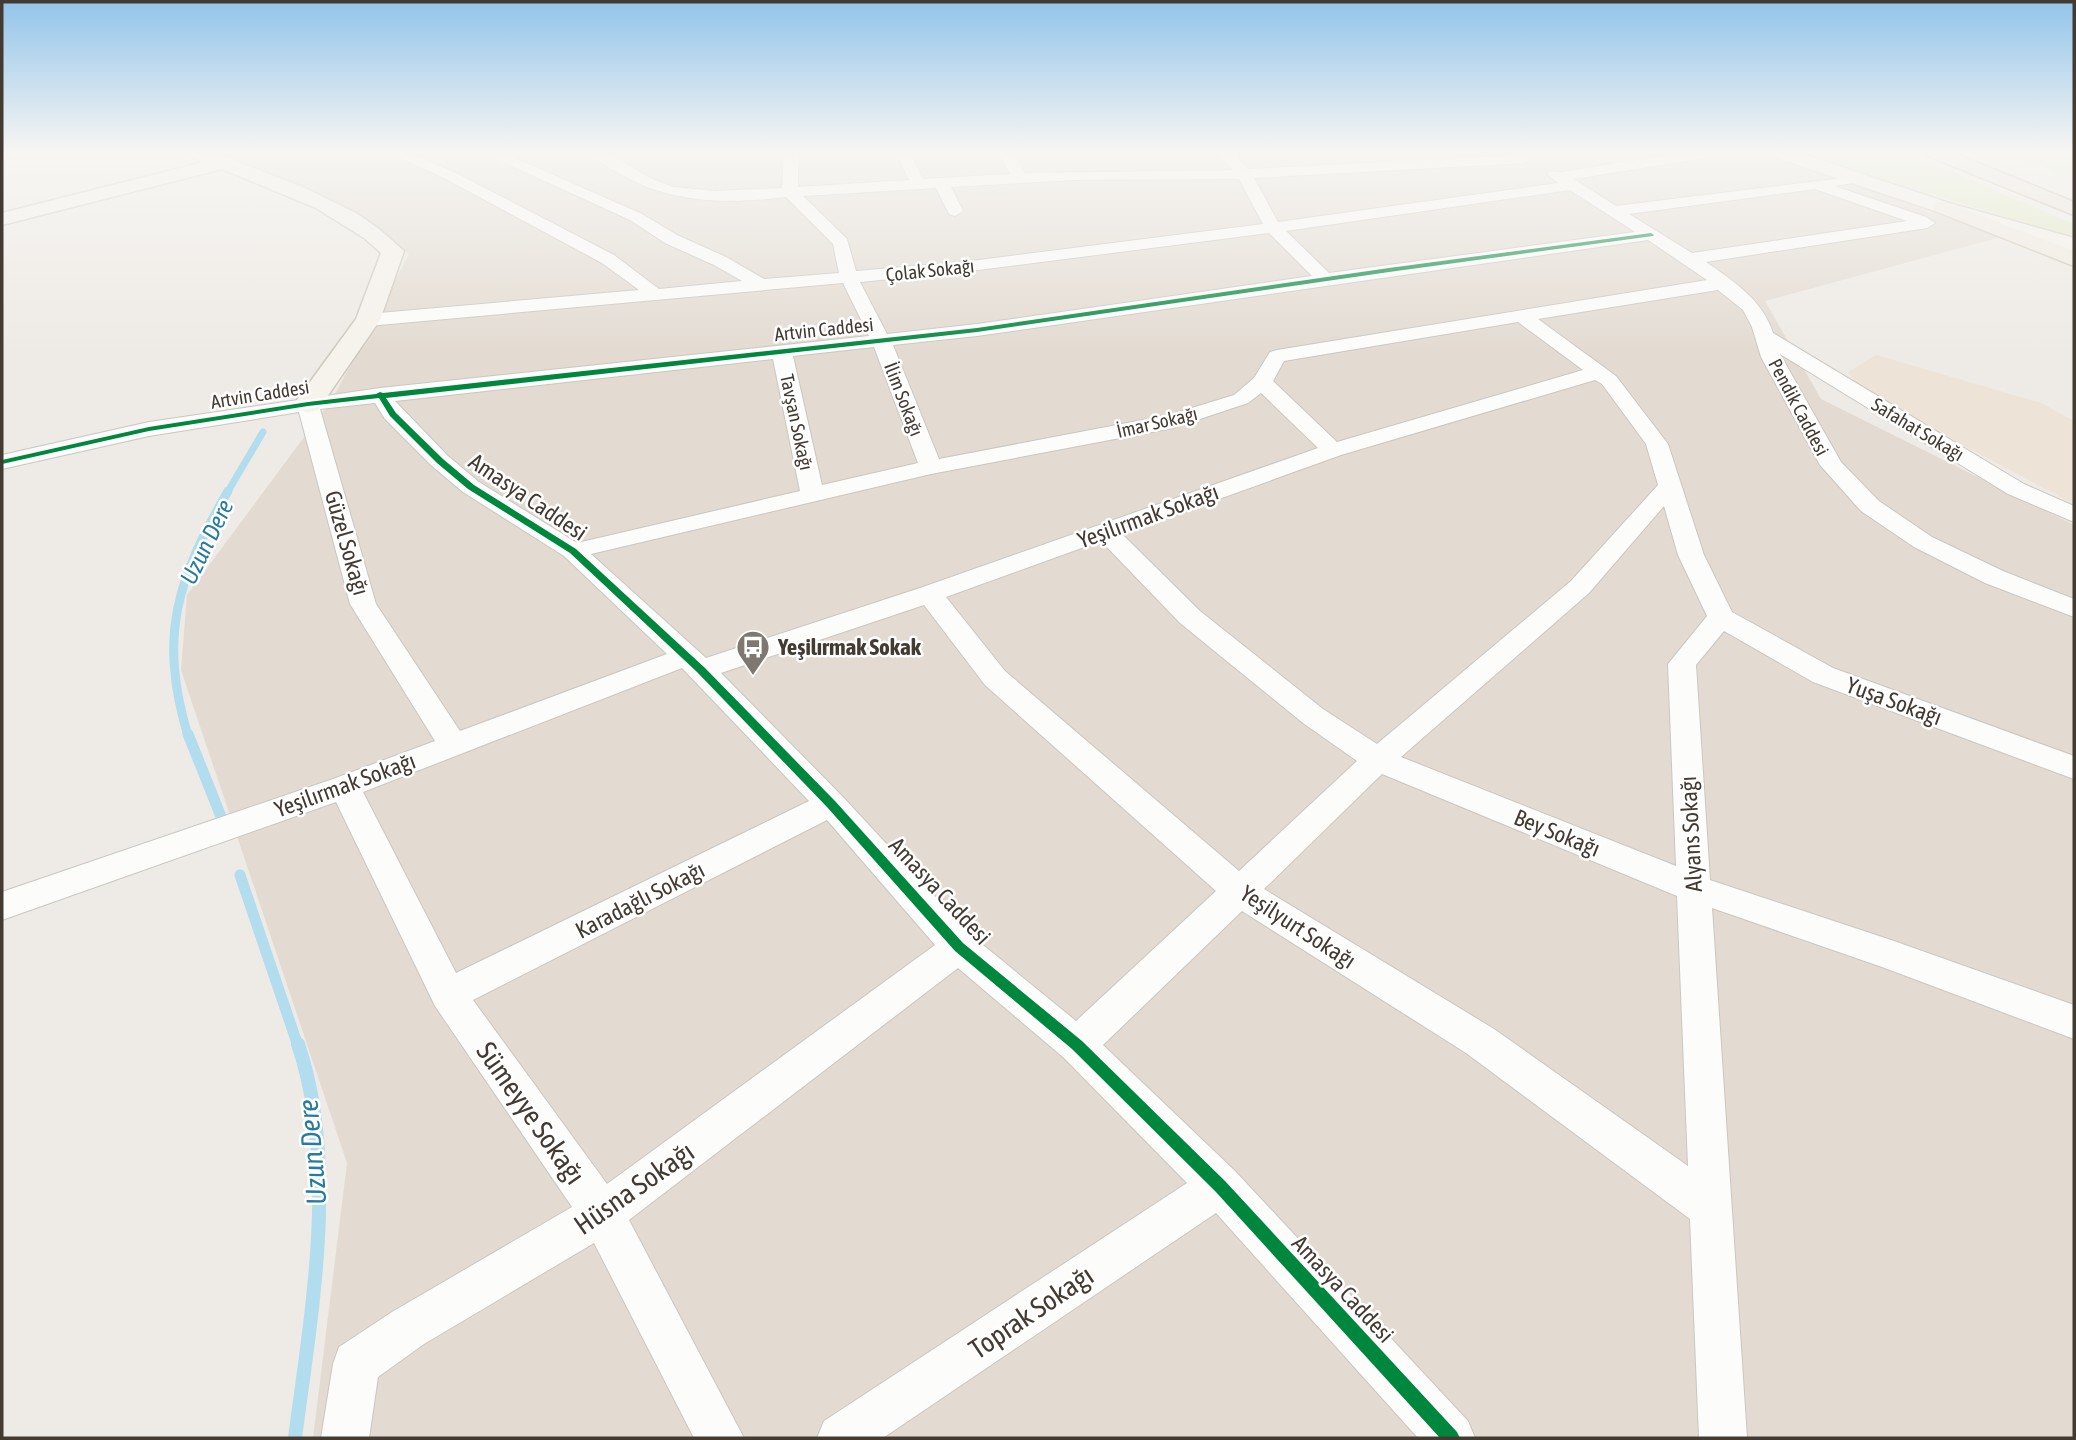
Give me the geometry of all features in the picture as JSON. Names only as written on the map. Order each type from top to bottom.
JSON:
[{"type":"main road","points":[[1970,218],[2074,259]]},
{"type":"street","points":[[308,404],[368,320],[393,251],[370,230],[349,218]]},
{"type":"street","points":[[531,218],[608,259],[655,294]]},
{"type":"street","points":[[638,218],[671,239],[720,261],[761,285]]},
{"type":"street","name":"İlim Sokağı","points":[[816,218],[841,243],[849,278],[881,341],[931,467]]},
{"type":"street","points":[[1268,218],[1273,228],[1325,279]]},
{"type":"street","name":"Çolak Sokağı","points":[[368,320],[963,267],[1334,218]]},
{"type":"street","name":"Pendik Caddesi","points":[[1624,218],[1690,259],[1751,307],[1765,336],[1771,357],[1830,465],[1870,506],[1923,542],[1994,577],[2074,610]]},
{"type":"street","points":[[1690,259],[1927,223],[1913,218]]},
{"type":"street","points":[[1982,218],[2074,244]]},
{"type":"street","name":"Artvin Caddesi","points":[[2,462],[149,429],[380,394],[978,330],[1651,235]]},
{"type":"street","name":"İmar Sokağı","points":[[573,551],[931,467],[1173,421],[1241,398],[1262,382],[1277,356],[1725,284]]},
{"type":"street","points":[[1521,316],[1609,380],[1657,444],[1691,555],[1721,617]]},
{"type":"street","name":"Safahat Sokağı","points":[[1765,336],[2016,489],[2074,515]]},
{"type":"street","name":"Tavşan Sokağı","points":[[782,352],[812,493]]},
{"type":"street","name":"Yeşilırmak Sokağı","points":[[2,906],[344,787],[453,745],[693,663],[929,594],[1333,450],[1599,372]]},
{"type":"street","points":[[1262,382],[1333,450]]},
{"type":"street","name":"Amasya Caddesi","points":[[380,394],[393,414],[471,487],[573,551],[693,663],[831,804],[959,947],[1077,1045],[1220,1186],[1451,1438]]},
{"type":"street","name":"Güzel Sokağı","points":[[308,404],[363,604],[453,745]]},
{"type":"street","points":[[1077,1045],[1378,760],[1580,587],[1670,485]]},
{"type":"street","name":"Bey Sokağı","points":[[1105,531],[1190,617],[1313,716],[1378,760],[1694,888],[1894,956],[2074,1022]]},
{"type":"street","name":"Yeşilyurt Sokağı","points":[[929,594],[995,678],[1240,892],[1480,1041],[1711,1208]]},
{"type":"street","name":"Yuşa Sokağı","points":[[1721,617],[1823,675],[2074,768]]},
{"type":"street","name":"Alyans Sokağı","points":[[1721,617],[1682,664],[1723,1438]]},
{"type":"street","name":"Sümeyye Sokağı","points":[[344,787],[448,995],[602,1214],[720,1438]]},
{"type":"street","name":"Karadağlı Sokağı","points":[[448,995],[831,804]]},
{"type":"street","name":"Hüsna Sokağı","points":[[345,1438],[356,1364],[408,1328],[602,1214],[959,947]]},
{"type":"street","name":"Toprak Sokağı","points":[[841,1438],[1220,1186]]},
{"type":"shaded area","points":[[359,218],[1948,218],[2001,237],[1765,301],[1821,399],[2074,525],[2074,1438],[313,1438],[347,1163],[181,670],[187,595],[333,398],[409,254],[374,225]]},
{"type":"shaded area","points":[[1876,355],[2041,403],[2074,421],[2074,504],[1863,392],[1848,372]]},
{"type":"green space","points":[[2010,218],[2060,218],[2074,224],[2074,238]]},
{"type":"waterway","name":"Uzun Dere","points":[[227,493],[263,432]]},
{"type":"waterway","name":"Uzun Dere","points":[[188,736],[174,668],[178,609],[196,553],[228,491]]},
{"type":"waterway","name":"Uzun Dere","points":[[188,734],[222,819]]},
{"type":"waterway","name":"Uzun Dere","points":[[240,875],[298,1046]]},
{"type":"waterway","name":"Uzun Dere","points":[[295,1438],[314,1291],[319,1189],[317,1139],[310,1090],[298,1044]]},
{"type":"cycle path","points":[[2,462],[149,429],[308,404],[977,330],[1651,235]]},
{"type":"cycle path","points":[[380,394],[393,414],[440,461],[471,487],[573,551],[701,670],[831,804],[959,947],[1077,1045],[1220,1186],[1451,1438]]},
{"type":"place","name":"Yeşilırmak Sokak","points":[[753,677]]}]
